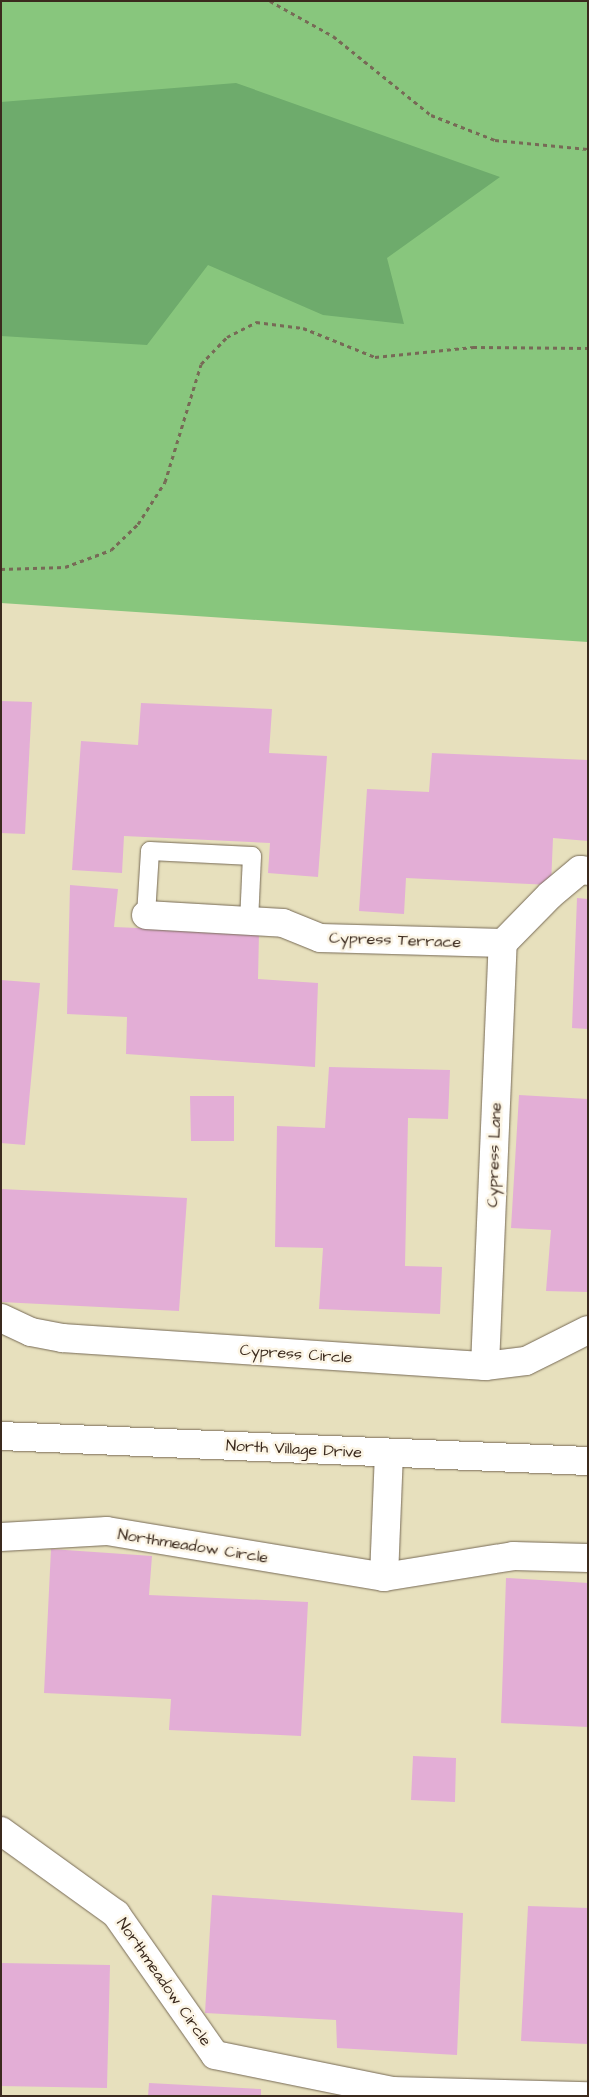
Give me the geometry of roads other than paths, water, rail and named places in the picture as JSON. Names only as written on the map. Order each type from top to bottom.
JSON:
[{"type":"street","points":[[503,943],[550,895],[580,870],[588,871]]},
{"type":"street","name":"Cypress Terrace","points":[[146,915],[283,922],[320,938],[503,943]]},
{"type":"street","name":"Cypress Lane","points":[[485,1366],[503,943]]},
{"type":"street","name":"Cypress Circle","points":[[1,1318],[31,1332],[62,1338],[485,1366],[526,1361],[588,1330]]},
{"type":"street","name":"North Village Drive","points":[[1,1436],[588,1461]]},
{"type":"street","points":[[384,1577],[389,1453]]},
{"type":"street","name":"Northmeadow Circle","points":[[1,1537],[107,1532],[384,1577],[513,1556],[588,1558]]},
{"type":"street","name":"Northmeadow Circle","points":[[1,1831],[116,1914],[215,2054],[392,2091],[588,2096]]},
{"type":"lane","points":[[146,915],[150,850],[252,856],[249,921]]}]
